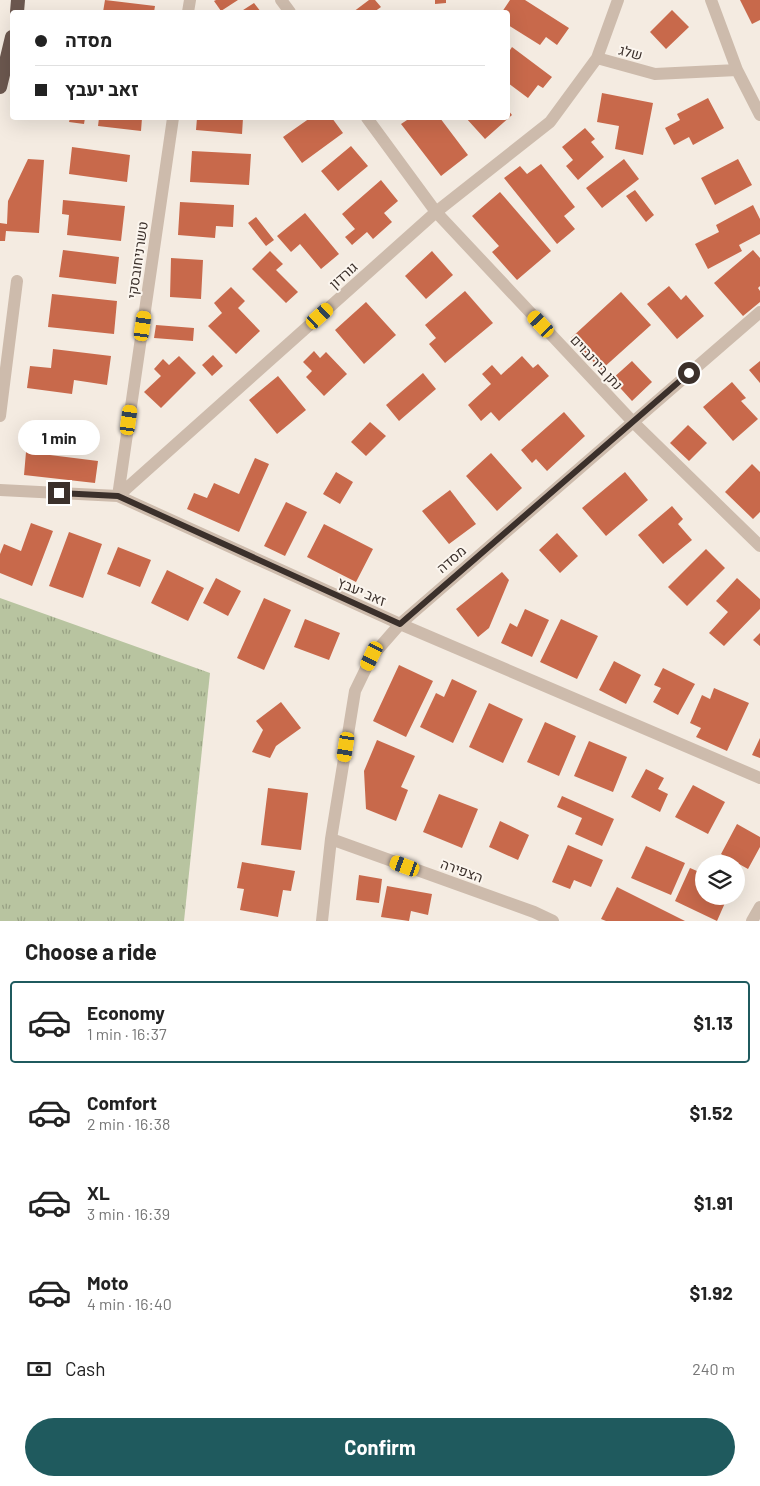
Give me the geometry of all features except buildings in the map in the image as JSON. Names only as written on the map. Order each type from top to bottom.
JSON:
[{"type":"highway","points":[[0,87],[10,45]]},
{"type":"street","points":[[597,58],[618,0]]},
{"type":"street","points":[[711,0],[737,70],[760,115]]},
{"type":"street","name":"שלג","points":[[597,58],[655,74],[737,70]]},
{"type":"street","name":"גורדון","points":[[118,496],[436,212],[550,122],[597,58]]},
{"type":"street","name":"טשרניחובסקי","points":[[118,496],[173,120]]},
{"type":"street","name":"נתן בירנבוים","points":[[368,120],[436,212],[633,422],[760,546]]},
{"type":"street","points":[[0,416],[17,281]]},
{"type":"street","name":"מסדה","points":[[322,921],[331,839],[355,692],[372,656],[400,624],[760,312]]},
{"type":"street","name":"זאב יעבץ","points":[[0,490],[118,496],[400,624],[760,778]]},
{"type":"street","name":"הצפירה","points":[[331,839],[534,912],[553,921]]},
{"type":"street","points":[[752,921],[760,907]]},
{"type":"green space","points":[[0,598],[210,673],[184,921],[0,921]]},
{"type":"route","points":[[59,493],[118,496],[400,624],[689,373]]}]
